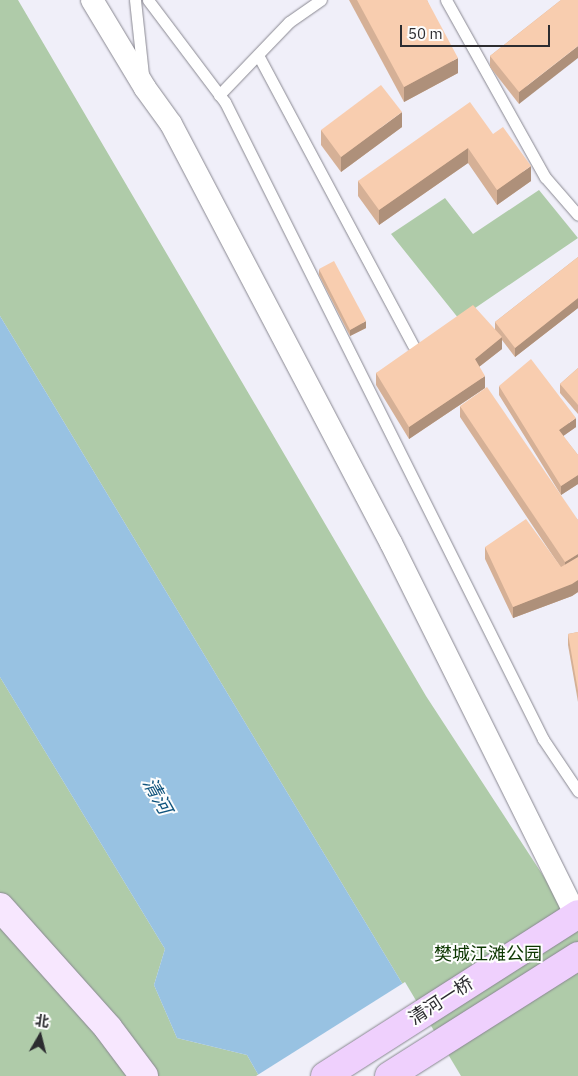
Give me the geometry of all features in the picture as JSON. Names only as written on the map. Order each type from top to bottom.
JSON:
[{"type":"main road","name":"清河一桥","points":[[324,1076],[572,919]]},
{"type":"main road","name":"清河一桥","points":[[389,1076],[576,958]]},
{"type":"street","points":[[92,0],[144,88],[171,124],[391,543],[572,919]]},
{"type":"street","points":[[0,906],[120,1044],[144,1076]]},
{"type":"street","points":[[120,1044],[128,1076]]},
{"type":"lane","points":[[135,0],[144,88]]},
{"type":"lane","points":[[148,0],[219,95],[543,739],[578,791]]},
{"type":"lane","points":[[219,95],[289,22],[321,0]]},
{"type":"lane","points":[[446,0],[545,177],[578,215]]},
{"type":"lane","points":[[258,55],[413,344]]},
{"type":"green space","name":"樊城江滩公园","points":[[0,0],[18,0],[426,696],[578,929],[578,1076],[458,1076],[0,316]]},
{"type":"green space","points":[[539,190],[578,238],[459,319],[391,234],[445,198],[473,234]]},
{"type":"green space","points":[[0,677],[165,949],[154,985],[177,1038],[247,1055],[259,1076],[0,1076]]},
{"type":"water","name":"清河","points":[[0,316],[458,1076],[259,1076],[247,1055],[177,1038],[154,985],[165,949],[0,677]]},
{"type":"pier","points":[[405,982],[461,1076],[256,1076]]},
{"type":"building","points":[[357,0],[427,0],[458,58],[404,87]]},
{"type":"building","points":[[561,0],[578,0],[578,46],[519,92],[490,56]]},
{"type":"building","points":[[381,85],[402,112],[341,157],[321,130]]},
{"type":"building","points":[[470,102],[493,134],[503,127],[531,166],[497,190],[468,148],[379,210],[358,181]]},
{"type":"building","points":[[578,257],[578,298],[515,348],[495,322]]},
{"type":"building","points":[[334,261],[366,321],[350,330],[319,269]]},
{"type":"building","points":[[473,305],[502,337],[475,359],[485,376],[409,427],[376,373]]},
{"type":"building","points":[[531,359],[576,418],[559,430],[578,455],[578,475],[561,486],[499,386]]},
{"type":"building","points":[[578,368],[578,405],[560,384]]},
{"type":"building","points":[[487,387],[578,520],[578,554],[565,562],[460,406]]},
{"type":"building","points":[[526,519],[561,567],[578,557],[578,580],[513,607],[485,547]]},
{"type":"building","points":[[578,632],[578,691],[568,634]]}]
